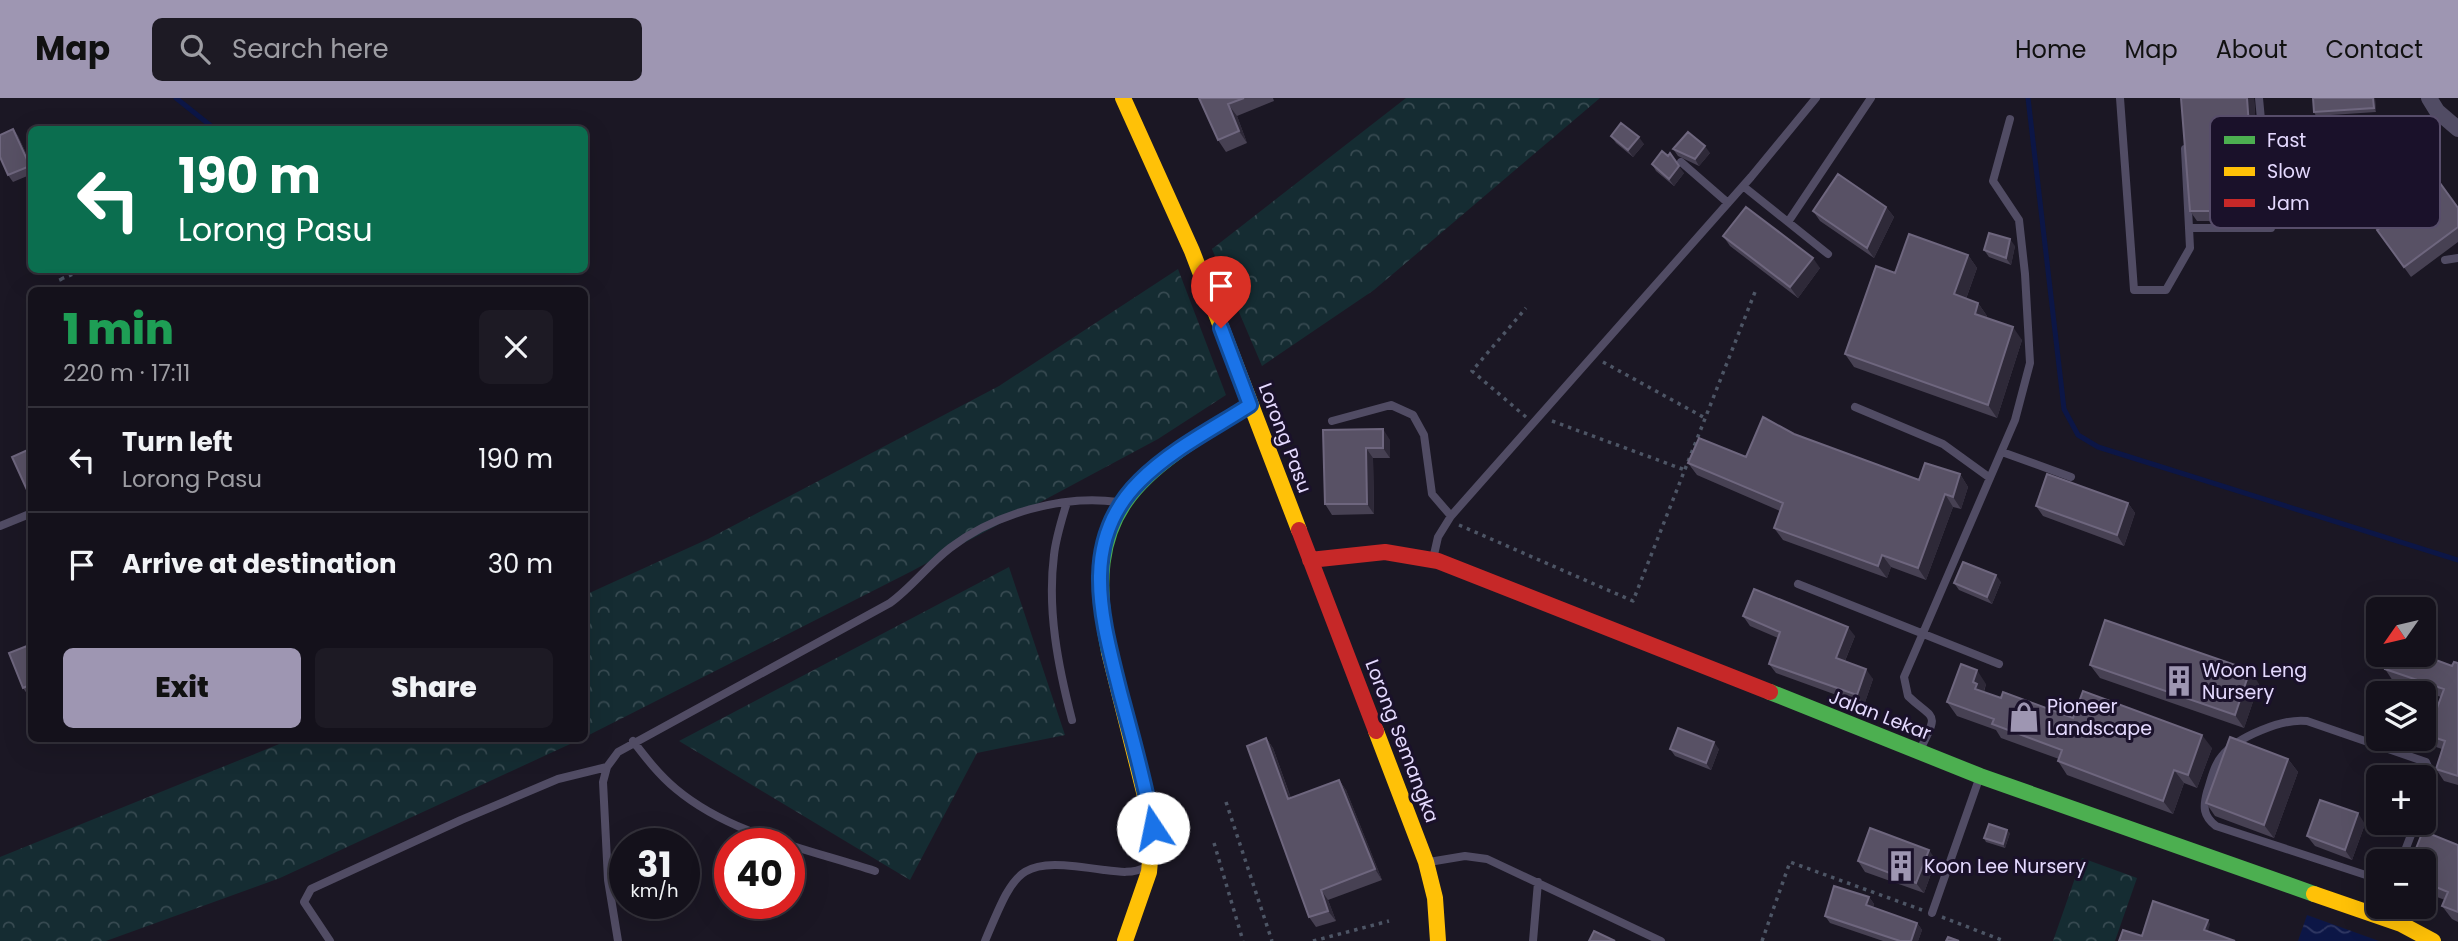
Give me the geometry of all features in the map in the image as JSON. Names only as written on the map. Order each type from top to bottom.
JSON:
[{"type":"street","name":"Lorong Pasu","points":[[1123,98],[1192,251],[1310,560]]},
{"type":"street","points":[[2429,98],[2437,111],[2458,129]]},
{"type":"street","points":[[1125,941],[1146,887],[1151,864],[1153,828],[1100,613],[1100,563],[1108,531],[1121,503],[1165,458],[1250,405]]},
{"type":"street","name":"Jalan Lekar","points":[[1310,560],[1370,550],[1401,552],[1433,559],[1980,776],[2366,905]]},
{"type":"street","name":"Lorong Semangka","points":[[1310,560],[1426,862],[1435,898],[1438,941]]},
{"type":"street","name":"Jalan Lekar","points":[[2400,919],[2433,941]]},
{"type":"lane","points":[[1433,559],[1438,537],[1451,516],[1743,186],[1816,98]]},
{"type":"lane","points":[[1788,222],[1871,98]]},
{"type":"lane","points":[[2120,98],[2134,290],[2166,290],[2190,248],[2185,137]]},
{"type":"lane","points":[[2259,98],[2261,116]]},
{"type":"lane","points":[[1919,752],[1932,721],[1928,710],[1908,696],[1904,683],[2002,452],[2027,380],[2031,341],[2019,220],[1993,181],[2010,119]]},
{"type":"lane","points":[[1681,162],[1728,203]]},
{"type":"lane","points":[[1743,186],[1828,254]]},
{"type":"lane","points":[[2189,228],[2271,228]]},
{"type":"lane","points":[[2445,260],[2458,258]]},
{"type":"lane","points":[[1332,421],[1391,405],[1413,415],[1424,435],[1429,486],[1436,501],[1451,516]]},
{"type":"lane","points":[[1855,407],[1943,444],[1990,478]]},
{"type":"lane","points":[[2002,452],[2071,477]]},
{"type":"lane","points":[[618,941],[606,856],[603,782],[607,767],[618,752],[633,741],[890,603],[921,578],[937,559],[977,531],[1015,515],[1067,502],[1096,499],[1121,503]]},
{"type":"lane","points":[[1067,502],[1054,552],[1052,589],[1059,668],[1072,720]]},
{"type":"lane","points":[[0,526],[28,515]]},
{"type":"lane","points":[[1798,584],[1999,664]]},
{"type":"lane","points":[[2366,875],[2216,825],[2206,815],[2204,804],[2217,764],[2227,750],[2265,729],[2289,720],[2307,720],[2426,762],[2427,765]]},
{"type":"lane","points":[[633,741],[675,789],[705,810],[737,827],[875,871]]},
{"type":"lane","points":[[330,941],[303,902],[311,889],[497,804],[558,779],[607,767]]},
{"type":"lane","points":[[1932,914],[1980,776]]},
{"type":"lane","points":[[1426,862],[1476,857],[1538,882],[1661,941]]},
{"type":"lane","points":[[985,941],[1008,888],[1018,875],[1033,867],[1049,863],[1128,873],[1151,864]]},
{"type":"lane","points":[[1533,941],[1538,882]]},
{"type":"path","points":[[58,273],[64,287]]},
{"type":"path","points":[[61,279],[76,273]]},
{"type":"path","points":[[1451,516],[1462,529],[1633,601],[1755,292]]},
{"type":"path","points":[[1526,308],[1472,371],[1536,419],[1685,470]]},
{"type":"path","points":[[1592,355],[1705,418]]},
{"type":"path","points":[[1226,802],[1272,941]]},
{"type":"path","points":[[1214,843],[1243,941]]},
{"type":"path","points":[[1762,941],[1790,862],[2004,941]]},
{"type":"path","points":[[1313,941],[1389,921]]},
{"type":"green space","points":[[1406,98],[1600,98],[1374,290],[1262,366],[1212,249]]},
{"type":"green space","points":[[1178,269],[1226,395],[1158,439],[912,571],[588,735],[588,594],[708,539],[999,386]]},
{"type":"green space","points":[[1009,567],[1065,735],[977,753],[910,880],[679,741]]},
{"type":"green space","points":[[284,742],[575,742],[280,878],[106,941],[0,941],[0,857]]},
{"type":"green space","points":[[2082,858],[2137,878],[2115,941],[2053,941]]},
{"type":"water","points":[[2307,915],[2379,941],[2298,941]]},
{"type":"building","points":[[1199,98],[1244,98],[1228,104],[1239,131],[1218,140]]},
{"type":"building","points":[[2181,98],[2247,98],[2248,116],[2210,116],[2210,211],[2190,211]]},
{"type":"building","points":[[2313,98],[2373,98],[2374,108],[2314,112]]},
{"type":"building","points":[[1621,123],[1639,137],[1628,150],[1611,136]]},
{"type":"building","points":[[13,129],[28,167],[8,175],[0,157],[0,135]]},
{"type":"building","points":[[1688,132],[1705,146],[1695,159],[1673,149]]},
{"type":"building","points":[[1662,151],[1668,156],[1670,153],[1679,166],[1669,179],[1652,164]]},
{"type":"building","points":[[1838,174],[1886,207],[1867,248],[1813,211]]},
{"type":"building","points":[[2440,183],[2458,208],[2458,227],[2404,267],[2377,230],[2440,228]]},
{"type":"building","points":[[1746,207],[1813,258],[1790,287],[1723,236]]},
{"type":"building","points":[[1989,233],[2010,239],[2006,258],[1984,250]]},
{"type":"building","points":[[1909,234],[1968,255],[1954,294],[1978,303],[1975,314],[2013,327],[1988,405],[1845,354],[1876,266],[1895,273]]},
{"type":"building","points":[[1763,417],[1794,434],[1919,480],[1925,463],[1960,474],[1953,497],[1945,494],[1918,568],[1882,555],[1878,566],[1774,528],[1783,503],[1688,463],[1699,438],[1746,457]]},
{"type":"building","points":[[1383,429],[1383,448],[1366,448],[1367,504],[1325,504],[1323,430]]},
{"type":"building","points":[[28,450],[28,490],[27,490],[12,457]]},
{"type":"building","points":[[2047,474],[2128,503],[2117,535],[2036,506]]},
{"type":"building","points":[[1963,562],[1996,575],[1987,597],[1954,583]]},
{"type":"building","points":[[1754,589],[1848,627],[1836,658],[1866,669],[1857,695],[1769,664],[1780,632],[1743,616]]},
{"type":"building","name":"Woon Leng Nursery","points":[[2105,620],[2250,670],[2235,715],[2090,665]]},
{"type":"building","points":[[28,646],[28,686],[23,688],[9,653]]},
{"type":"building","points":[[2436,660],[2452,666],[2454,662],[2458,663],[2458,776],[2436,769],[2445,741],[2436,738],[2436,711],[2444,689],[2436,686],[2436,681],[2420,681],[2385,669],[2436,667]]},
{"type":"building","points":[[1961,664],[1977,670],[1973,682],[1977,684],[1975,689],[2001,698],[2003,692],[2073,718],[2083,691],[2202,735],[2188,775],[2174,770],[2163,801],[2058,761],[2062,750],[1992,724],[1994,719],[1947,702]]},
{"type":"building","points":[[1678,728],[1714,742],[1706,763],[1670,749]]},
{"type":"building","points":[[2230,737],[2288,759],[2264,825],[2206,803]]},
{"type":"building","points":[[1266,738],[1288,799],[1339,780],[1375,869],[1321,890],[1328,911],[1309,917],[1247,746]]},
{"type":"building","points":[[2320,800],[2358,813],[2345,850],[2307,836]]},
{"type":"building","points":[[1989,824],[2007,830],[2003,844],[1984,838]]},
{"type":"building","name":"Koon Lee Nursery","points":[[1870,828],[1929,850],[1916,883],[1858,861]]},
{"type":"building","points":[[2421,835],[2433,835],[2458,845],[2458,912],[2442,906],[2448,892],[2436,887],[2436,849],[2416,849]]},
{"type":"building","points":[[1834,886],[1869,897],[1866,905],[1917,923],[1911,941],[1900,941],[1825,916]]},
{"type":"building","points":[[2153,901],[2208,920],[2204,930],[2235,941],[2119,941],[2123,930],[2142,936]]},
{"type":"building","points":[[1594,931],[1615,941],[1589,941]]},
{"type":"waterway","points":[[176,98],[211,126]]},
{"type":"waterway","points":[[2028,98],[2064,409],[2078,435],[2098,447],[2458,560]]},
{"type":"traffic: fast","points":[[1109,652],[1102,603],[1103,562],[1111,528],[1126,500],[1148,475],[1176,452],[1250,405]]},
{"type":"traffic: fast","points":[[1770,692],[1980,776],[2314,894]]},
{"type":"traffic: slow","points":[[1123,98],[1192,251],[1299,530]]},
{"type":"traffic: slow","points":[[1109,652],[1153,828],[1149,872],[1125,941]]},
{"type":"traffic: slow","points":[[1376,731],[1426,862],[1435,898],[1438,941]]},
{"type":"traffic: slow","points":[[2314,894],[2401,924],[2433,941]]},
{"type":"traffic: jam","points":[[1299,530],[1376,731]]},
{"type":"traffic: jam","points":[[1310,560],[1385,552],[1438,561],[1770,692]]},
{"type":"place","name":"Woon Leng Nursery","points":[[2179,681]]},
{"type":"place","name":"Pioneer Landscape","points":[[2024,717]]},
{"type":"place","name":"Koon Lee Nursery","points":[[1901,866]]},
{"type":"route","points":[[1153,828],[1100,613],[1100,563],[1108,531],[1121,503],[1138,482],[1165,458],[1250,405],[1221,328]]}]
